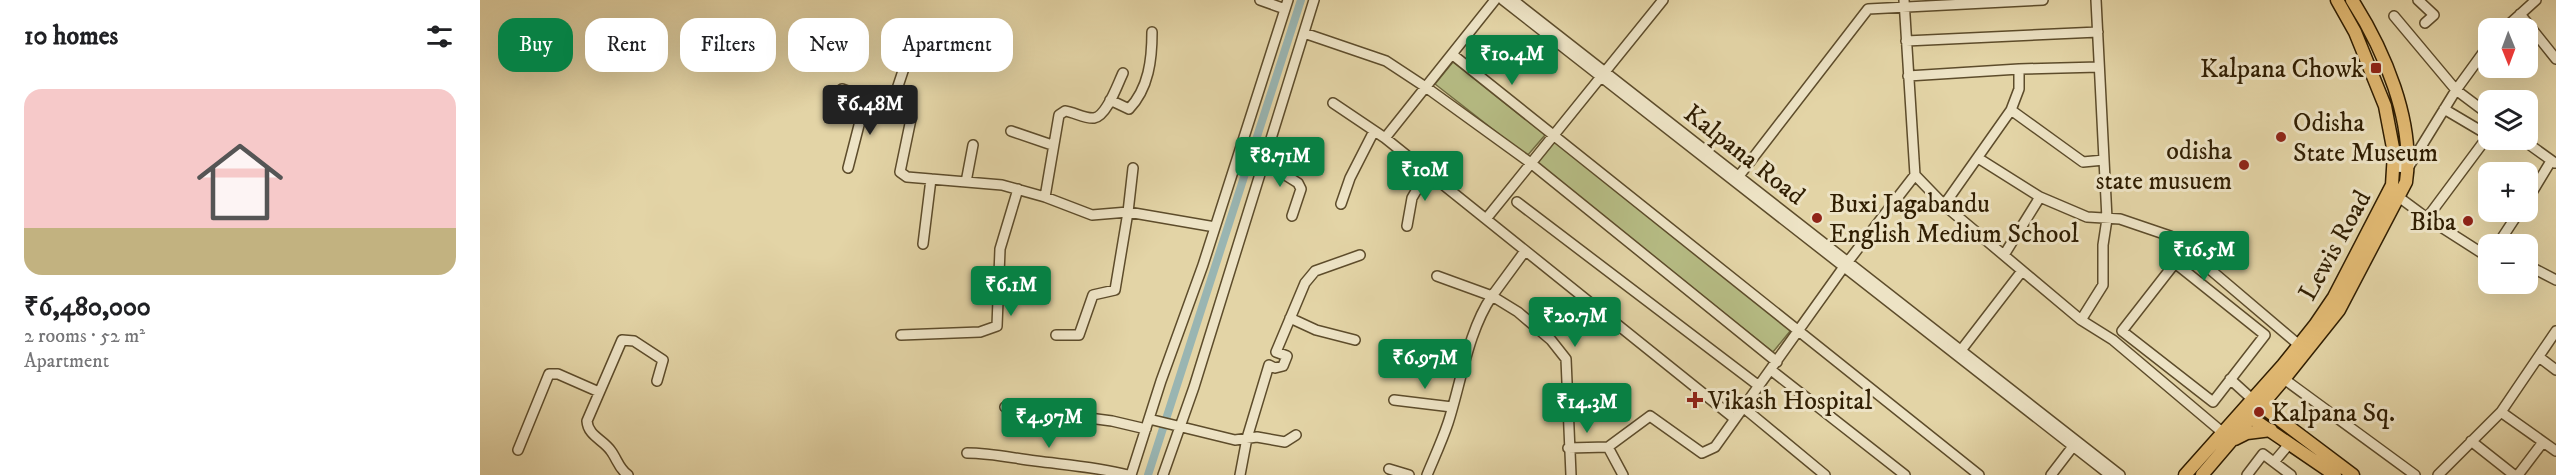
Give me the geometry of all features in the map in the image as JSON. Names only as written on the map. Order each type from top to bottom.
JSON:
[{"type":"main road","name":"Lewis Road","points":[[2202,475],[2227,437],[2256,403],[2334,297],[2392,185],[2395,167],[2394,153],[2379,89],[2355,32],[2337,0]]},
{"type":"main road","name":"Lewis Road","points":[[2256,403],[2273,391],[2284,379],[2339,310],[2400,198],[2406,182],[2408,168],[2404,120],[2394,87],[2377,47],[2352,0]]},
{"type":"main road","points":[[2273,391],[2275,426]]},
{"type":"main road","points":[[2256,403],[2290,443],[2335,475]]},
{"type":"main road","points":[[2246,414],[2275,426],[2353,475]]},
{"type":"main road","points":[[2227,437],[2275,426]]},
{"type":"main road","name":"Lewis Road","points":[[2185,475],[2227,437]]},
{"type":"street","points":[[967,453],[993,453],[1020,459],[1099,467],[1130,475],[1146,429],[1154,420],[1286,4],[1260,0]]},
{"type":"street","points":[[1163,475],[1174,426],[1194,387],[1314,0]]},
{"type":"street","points":[[1385,138],[1495,0]]},
{"type":"street","name":"Kalpana Road","points":[[1503,0],[1739,176],[1845,264],[1962,349],[2120,475]]},
{"type":"street","name":"Kalpana Road","points":[[1513,0],[1603,75],[2110,475]]},
{"type":"street","points":[[1739,176],[1868,9],[1904,3],[2043,0]]},
{"type":"street","points":[[2081,320],[2103,285],[2103,245],[2107,219],[2096,0]]},
{"type":"street","points":[[2418,0],[2434,15],[2425,23]]},
{"type":"street","points":[[2516,18],[2536,0]]},
{"type":"street","points":[[1486,219],[1555,137],[1659,1]]},
{"type":"street","points":[[1904,3],[1915,176],[1944,205],[2022,271],[2081,320],[2113,340],[2227,437]]},
{"type":"street","points":[[2520,14],[2556,60]]},
{"type":"street","points":[[2394,16],[2456,90],[2478,106]]},
{"type":"street","points":[[1906,41],[2098,32]]},
{"type":"street","points":[[1304,33],[1386,61],[1532,164],[1905,475]]},
{"type":"street","points":[[1110,100],[1125,108],[1131,107],[1149,71],[1152,38]]},
{"type":"street","points":[[1453,55],[1979,475]]},
{"type":"street","points":[[2395,167],[2408,168],[2456,90],[2478,60]]},
{"type":"street","points":[[1908,76],[2099,67]]},
{"type":"street","points":[[1944,205],[2011,110],[2019,89],[2019,69]]},
{"type":"street","points":[[891,106],[903,72]]},
{"type":"street","points":[[1045,197],[1052,145],[1061,112],[1095,118],[1110,100],[1123,73]]},
{"type":"street","points":[[842,89],[891,106],[911,119],[900,172],[907,177],[1002,185],[1045,197],[1092,215],[1128,212],[1215,227]]},
{"type":"street","points":[[848,168],[866,98]]},
{"type":"street","points":[[1333,103],[1385,138],[1735,419]]},
{"type":"street","points":[[2444,109],[2478,130]]},
{"type":"street","points":[[2011,110],[2083,162],[2104,160]]},
{"type":"street","points":[[1011,131],[1052,145]]},
{"type":"street","points":[[1341,204],[1350,178],[1374,131]]},
{"type":"street","points":[[966,182],[973,145]]},
{"type":"street","points":[[2427,218],[2478,149]]},
{"type":"street","points":[[2537,150],[2554,162],[2538,185]]},
{"type":"street","points":[[1978,158],[2040,198],[2087,217],[2120,219],[2170,236],[2195,251],[2206,266],[2299,345]]},
{"type":"street","points":[[1263,161],[1298,183],[1301,189],[1292,216]]},
{"type":"street","points":[[1056,335],[1079,335],[1093,295],[1115,290],[1128,212],[1132,168]]},
{"type":"street","points":[[1407,226],[1412,198],[1427,172]]},
{"type":"street","points":[[1568,448],[1608,447],[1650,416],[1702,453],[1715,447],[1799,332],[1845,264],[1915,176]]},
{"type":"street","points":[[923,244],[931,179]]},
{"type":"street","points":[[901,335],[980,332],[996,326],[1000,249],[1018,189]]},
{"type":"street","points":[[2004,255],[2040,198]]},
{"type":"street","points":[[2400,198],[2478,251]]},
{"type":"street","points":[[1518,202],[1759,386]]},
{"type":"street","points":[[1427,475],[1485,307],[1525,251]]},
{"type":"street","points":[[1240,475],[1247,438],[1269,365],[1283,366],[1287,356],[1276,352],[1305,283],[1315,271],[1360,255]]},
{"type":"street","points":[[2175,263],[2265,335],[2230,379],[2213,402],[2122,332],[2175,263]]},
{"type":"street","points":[[1962,349],[2022,271]]},
{"type":"street","points":[[2538,271],[2556,280]]},
{"type":"street","points":[[1437,276],[1492,296],[1518,312],[1543,333],[1566,359],[1568,448],[1571,475]]},
{"type":"street","points":[[1290,318],[1316,330],[1354,340]]},
{"type":"street","points":[[2438,475],[2501,412],[2556,331]]},
{"type":"street","points":[[628,475],[623,471],[611,450],[588,429],[587,421],[619,345],[625,339],[634,341],[663,360],[657,381]]},
{"type":"street","points":[[2539,357],[2556,370]]},
{"type":"street","points":[[518,450],[549,374],[558,374],[599,392]]},
{"type":"street","points":[[2230,379],[2256,403]]},
{"type":"street","points":[[2284,379],[2415,475]]},
{"type":"street","points":[[1394,400],[1452,407]]},
{"type":"street","points":[[1005,406],[1112,421],[1146,429]]},
{"type":"street","points":[[1744,408],[1826,475]]},
{"type":"street","points":[[2501,412],[2556,451]]},
{"type":"street","points":[[1154,420],[1235,440],[1257,437],[1285,442],[1296,435]]},
{"type":"street","points":[[2471,441],[2516,475],[2543,442]]},
{"type":"street","points":[[2274,462],[2290,443]]},
{"type":"street","points":[[2051,475],[2074,445]]},
{"type":"street","points":[[1608,447],[1623,475]]},
{"type":"street","points":[[2247,475],[2263,454],[2291,475]]},
{"type":"street","points":[[1389,469],[1408,475]]},
{"type":"green space","points":[[1453,62],[1545,135],[1527,156],[1435,84]]},
{"type":"green space","points":[[1554,141],[1791,330],[1773,352],[1536,163]]},
{"type":"waterway","points":[[1148,475],[1301,0]]},
{"type":"place","name":"Kalpana Chowk","points":[[2376,68]]},
{"type":"place","name":"Odisha State Museum","points":[[2281,137]]},
{"type":"place","name":"odisha state musuem","points":[[2244,165]]},
{"type":"place","name":"Buxi Jagabandu English Medium School","points":[[1817,218]]},
{"type":"place","name":"Biba","points":[[2468,221]]},
{"type":"place","name":"Vikash Hospital","points":[[1695,400]]},
{"type":"place","name":"Kalpana Sq.","points":[[2259,412]]}]
